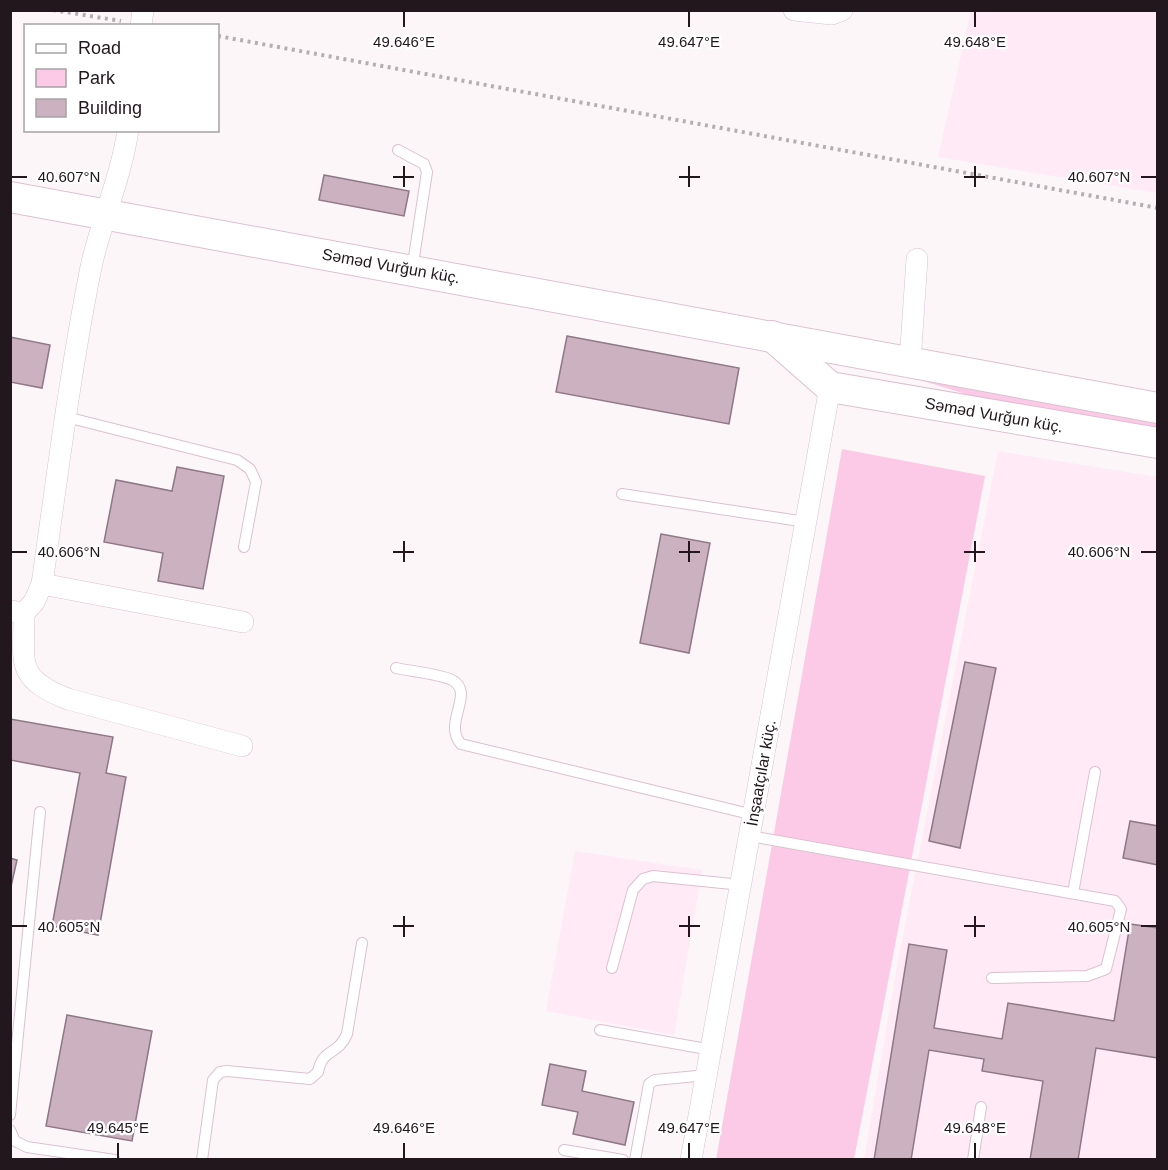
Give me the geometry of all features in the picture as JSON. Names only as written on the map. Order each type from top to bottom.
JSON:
[{"type":"main road","name":"Səməd Vurğun küç.","points":[[10,197],[840,349]]},
{"type":"main road","points":[[772,336],[830,387],[840,349],[1158,408]]},
{"type":"main road","name":"Səməd Vurğun küç.","points":[[830,387],[1158,443]]},
{"type":"street","points":[[794,10],[832,14],[842,10]]},
{"type":"street","points":[[128,132],[121,170],[92,266],[66,417],[42,584],[34,602],[17,612],[24,663],[29,676],[45,690],[68,699],[242,746]]},
{"type":"street","points":[[910,362],[916,259]]},
{"type":"street","name":"İnşaatçılar küç.","points":[[691,1160],[830,387]]},
{"type":"street","points":[[42,584],[243,622]]},
{"type":"lane","points":[[398,150],[424,164],[427,172],[412,270]]},
{"type":"lane","points":[[66,417],[237,460],[250,469],[256,482],[244,548]]},
{"type":"lane","points":[[622,494],[806,522]]},
{"type":"lane","points":[[396,668],[450,679],[459,685],[462,693],[454,726],[455,737],[461,744],[753,815]]},
{"type":"lane","points":[[1073,893],[1095,772]]},
{"type":"lane","points":[[10,1115],[40,812]]},
{"type":"lane","points":[[750,836],[1115,901],[1121,909],[1106,969],[1087,976],[992,978]]},
{"type":"lane","points":[[612,968],[633,890],[643,879],[653,876],[741,885]]},
{"type":"lane","points":[[202,1160],[213,1080],[220,1072],[310,1079],[318,1072],[321,1060],[342,1045],[347,1034],[362,943]]},
{"type":"lane","points":[[600,1030],[712,1050]]},
{"type":"lane","points":[[635,1160],[649,1084],[655,1080],[707,1075]]},
{"type":"lane","points":[[973,1160],[981,1107]]},
{"type":"lane","points":[[10,1130],[15,1141],[27,1147],[115,1160]]},
{"type":"lane","points":[[564,1150],[623,1160]]},
{"type":"path","points":[[53,10],[135,24]]},
{"type":"path","points":[[219,36],[1158,208]]},
{"type":"shaded area","points":[[971,11],[1157,11],[1157,193],[938,157]]},
{"type":"shaded area","points":[[998,451],[1157,477],[1157,1159],[864,1160],[897,966]]},
{"type":"shaded area","points":[[575,851],[702,870],[674,1035],[546,1011]]},
{"type":"green space","points":[[917,379],[1157,420],[1157,431],[975,397]]},
{"type":"green space","points":[[842,449],[985,476],[854,1159],[716,1160]]},
{"type":"building","points":[[324,175],[409,191],[404,216],[319,200]]},
{"type":"building","points":[[567,336],[739,368],[729,424],[556,392]]},
{"type":"building","points":[[10,337],[50,345],[42,388],[10,382]]},
{"type":"building","points":[[177,467],[224,476],[203,589],[158,581],[163,553],[104,542],[116,480],[172,491]]},
{"type":"building","points":[[661,534],[710,543],[689,653],[640,643]]},
{"type":"building","points":[[965,662],[996,668],[960,848],[929,841]]},
{"type":"building","points":[[10,719],[113,737],[106,773],[126,777],[98,935],[52,926],[80,773],[10,760]]},
{"type":"building","points":[[1130,821],[1158,826],[1158,865],[1123,858]]},
{"type":"building","points":[[10,858],[17,860],[10,891]]},
{"type":"building","points":[[1130,924],[1158,928],[1158,1058],[1096,1048],[1078,1160],[1030,1160],[1043,1081],[982,1071],[984,1059],[929,1050],[911,1160],[874,1160],[909,944],[947,950],[934,1028],[1002,1039],[1008,1003],[1114,1021]]},
{"type":"building","points":[[67,1015],[152,1031],[132,1141],[46,1126]]},
{"type":"building","points":[[550,1064],[586,1071],[582,1091],[634,1102],[625,1145],[573,1134],[578,1112],[542,1105]]}]
